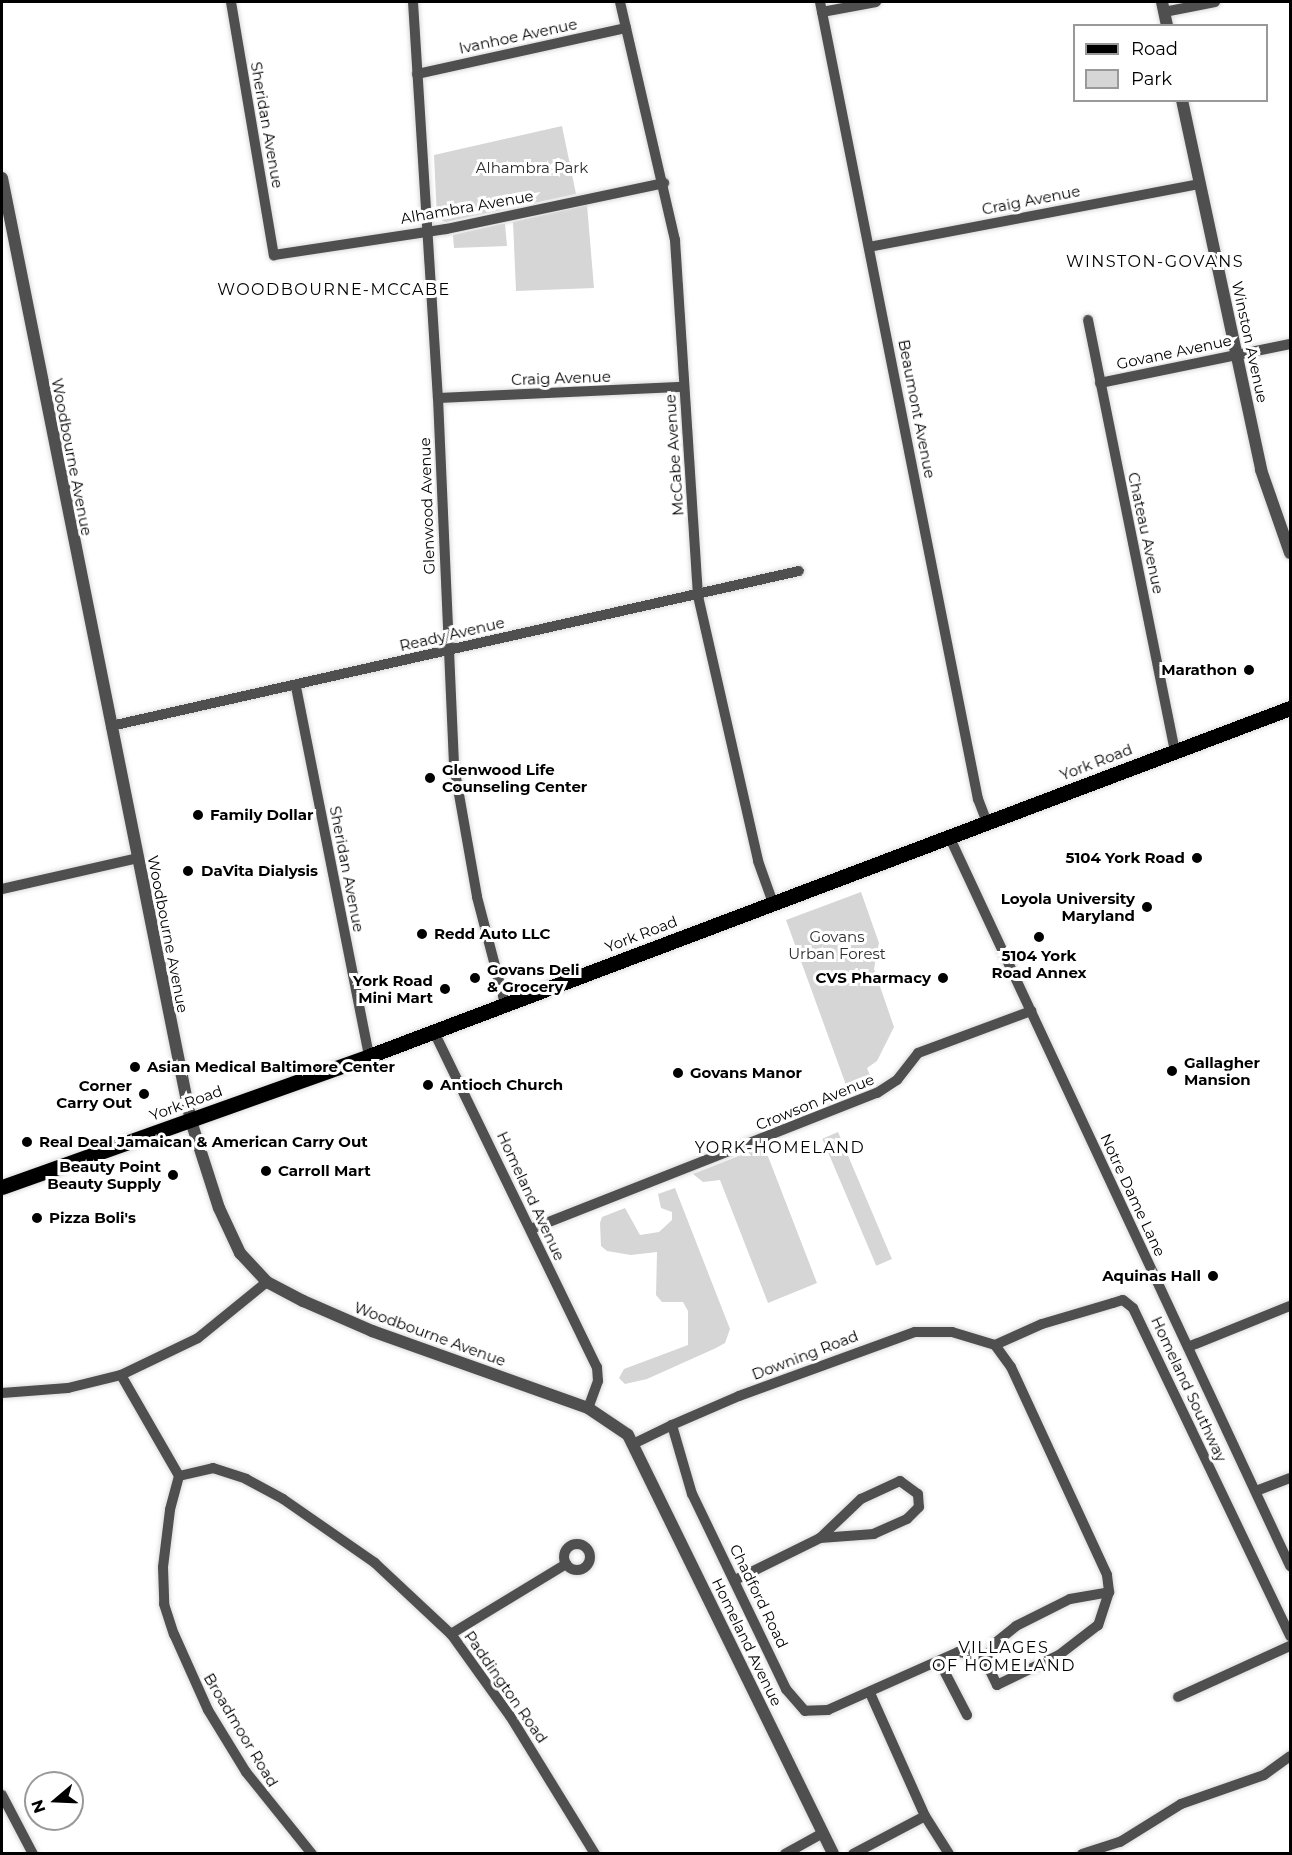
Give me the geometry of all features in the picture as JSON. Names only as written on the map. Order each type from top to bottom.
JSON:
[{"type":"main road","name":"York Road","points":[[2,1187],[434,1032],[1290,708]]},
{"type":"street","name":"Sheridan Avenue","points":[[231,2],[274,255]]},
{"type":"street","name":"Glenwood Avenue","points":[[413,2],[438,398],[451,649],[450,701],[461,818],[485,935],[505,1004]]},
{"type":"street","name":"McCabe Avenue","points":[[620,2],[664,183],[675,240],[698,596],[758,861],[773,903]]},
{"type":"street","points":[[821,7],[876,2]]},
{"type":"street","points":[[1167,24],[1163,7],[1215,2]]},
{"type":"street","name":"Beaumont Avenue","points":[[821,7],[978,799],[987,822]]},
{"type":"street","name":"Ivanhoe Avenue","points":[[417,74],[626,28]]},
{"type":"street","name":"Winston Avenue","points":[[1182,102],[1261,470],[1289,546]]},
{"type":"street","name":"Woodbourne Avenue","points":[[2,178],[191,1121],[227,1227],[240,1253],[267,1282],[372,1331],[588,1408],[621,1427],[633,1444]]},
{"type":"street","name":"Alhambra Avenue","points":[[274,255],[426,230],[446,229],[664,183]]},
{"type":"street","name":"Craig Avenue","points":[[869,247],[1199,184]]},
{"type":"street","name":"Chateau Avenue","points":[[1088,320],[1176,751]]},
{"type":"street","name":"Govane Avenue","points":[[1100,383],[1290,344]]},
{"type":"street","name":"Craig Avenue","points":[[438,398],[684,387]]},
{"type":"street","name":"Ready Avenue","points":[[111,726],[296,687],[451,649],[698,596],[800,571]]},
{"type":"street","name":"Sheridan Avenue","points":[[296,687],[369,1056]]},
{"type":"street","name":"Notre Dame Lane","points":[[949,836],[1290,1566]]},
{"type":"street","points":[[2,890],[138,858]]},
{"type":"street","name":"Crowson Avenue","points":[[531,1229],[878,1094],[897,1080],[918,1053],[1030,1011]]},
{"type":"street","name":"Homeland Avenue","points":[[434,1032],[597,1367],[598,1381],[588,1408]]},
{"type":"street","points":[[2,1393],[68,1388],[122,1375],[198,1338],[267,1282]]},
{"type":"street","name":"Homeland Southway","points":[[995,1345],[1042,1324],[1123,1300],[1133,1308],[1290,1636]]},
{"type":"street","points":[[1188,1347],[1290,1306]]},
{"type":"street","name":"Downing Road","points":[[633,1444],[672,1425],[845,1355],[915,1332],[952,1332],[995,1345]]},
{"type":"street","points":[[949,1854],[925,1816],[870,1693],[939,1661],[965,1652],[986,1662],[997,1685],[1059,1655],[1098,1625],[1109,1592],[1107,1575],[1087,1528],[1011,1367],[995,1345]]},
{"type":"street","points":[[122,1375],[179,1476]]},
{"type":"street","name":"Chadford Road","points":[[672,1425],[682,1449],[685,1477],[786,1689],[800,1708],[822,1712],[870,1693]]},
{"type":"street","name":"Homeland Avenue","points":[[633,1444],[833,1854]]},
{"type":"street","name":"Paddington Road","points":[[179,1476],[213,1467],[246,1479],[283,1498],[375,1563],[451,1634],[510,1716],[595,1854]]},
{"type":"street","name":"Broadmoor Road","points":[[179,1476],[170,1510],[163,1575],[164,1604],[174,1634],[208,1710],[246,1772],[312,1854]]},
{"type":"street","points":[[1256,1491],[1290,1478]]},
{"type":"street","points":[[735,1580],[820,1538],[861,1499],[892,1482],[910,1484],[918,1494],[919,1507],[892,1528],[874,1534],[820,1538]]},
{"type":"street","points":[[451,1634],[566,1564]]},
{"type":"street","points":[[986,1662],[994,1644],[1016,1626],[1070,1599],[1109,1592]]},
{"type":"street","points":[[1178,1696],[1290,1646]]},
{"type":"street","points":[[939,1661],[967,1715]]},
{"type":"street","points":[[1082,1854],[1120,1842],[1181,1804],[1264,1775],[1290,1756]]},
{"type":"street","points":[[2,1795],[33,1854]]},
{"type":"street","points":[[853,1854],[925,1816]]},
{"type":"street","points":[[785,1854],[823,1833]]},
{"type":"green space","name":"Alhambra Park","points":[[562,126],[576,194],[445,222],[437,218],[434,155]]},
{"type":"green space","name":"Alhambra Park","points":[[587,205],[594,288],[516,291],[513,222]]},
{"type":"green space","points":[[505,224],[507,246],[454,248],[453,235]]},
{"type":"green space","name":"Govans Urban Forest","points":[[861,892],[879,943],[874,969],[894,1027],[877,1061],[867,1068],[875,1087],[850,1096],[786,920]]},
{"type":"green space","points":[[838,1132],[892,1259],[876,1266],[822,1139]]},
{"type":"green space","points":[[764,1146],[817,1283],[768,1303],[720,1180],[703,1182],[693,1174]]},
{"type":"green space","points":[[675,1188],[730,1329],[725,1343],[716,1348],[647,1379],[625,1384],[619,1378],[624,1369],[688,1345],[688,1311],[683,1302],[662,1302],[656,1295],[657,1252],[631,1255],[607,1251],[601,1246],[600,1223],[602,1217],[625,1208],[640,1235],[659,1232],[672,1220],[672,1212],[661,1208],[658,1194]]},
{"type":"place","name":"Marathon","points":[[1249,670]]},
{"type":"place","name":"Glenwood Life Counseling Center","points":[[430,778]]},
{"type":"place","name":"Family Dollar","points":[[198,815]]},
{"type":"place","name":"5104 York Road","points":[[1197,858]]},
{"type":"place","name":"DaVita Dialysis","points":[[188,871]]},
{"type":"place","name":"Loyola University Maryland","points":[[1147,907]]},
{"type":"place","name":"Redd Auto LLC","points":[[422,934]]},
{"type":"place","name":"5104 York Road Annex","points":[[1039,937]]},
{"type":"place","name":"Govans Deli & Grocery","points":[[475,978]]},
{"type":"place","name":"CVS Pharmacy","points":[[943,978]]},
{"type":"place","name":"York Road Mini Mart","points":[[445,989]]},
{"type":"place","name":"Asian Medical Baltimore Center","points":[[135,1067]]},
{"type":"place","name":"Gallagher Mansion","points":[[1172,1071]]},
{"type":"place","name":"Govans Manor","points":[[678,1073]]},
{"type":"place","name":"Antioch Church","points":[[428,1085]]},
{"type":"place","name":"Corner Carry Out","points":[[144,1094]]},
{"type":"place","name":"Real Deal Jamaican & American Carry Out","points":[[27,1142]]},
{"type":"place","name":"Carroll Mart","points":[[266,1171]]},
{"type":"place","name":"Beauty Point Beauty Supply","points":[[173,1175]]},
{"type":"place","name":"Pizza Boli's","points":[[37,1218]]},
{"type":"place","name":"Aquinas Hall","points":[[1213,1276]]},
{"type":"district","name":"WINSTON-GOVANS","points":[[1155,262]]},
{"type":"district","name":"WOODBOURNE-MCCABE","points":[[334,290]]},
{"type":"district","name":"YORK-HOMELAND","points":[[780,1148]]},
{"type":"district","name":"VILLAGES OF HOMELAND","points":[[1004,1657]]}]
